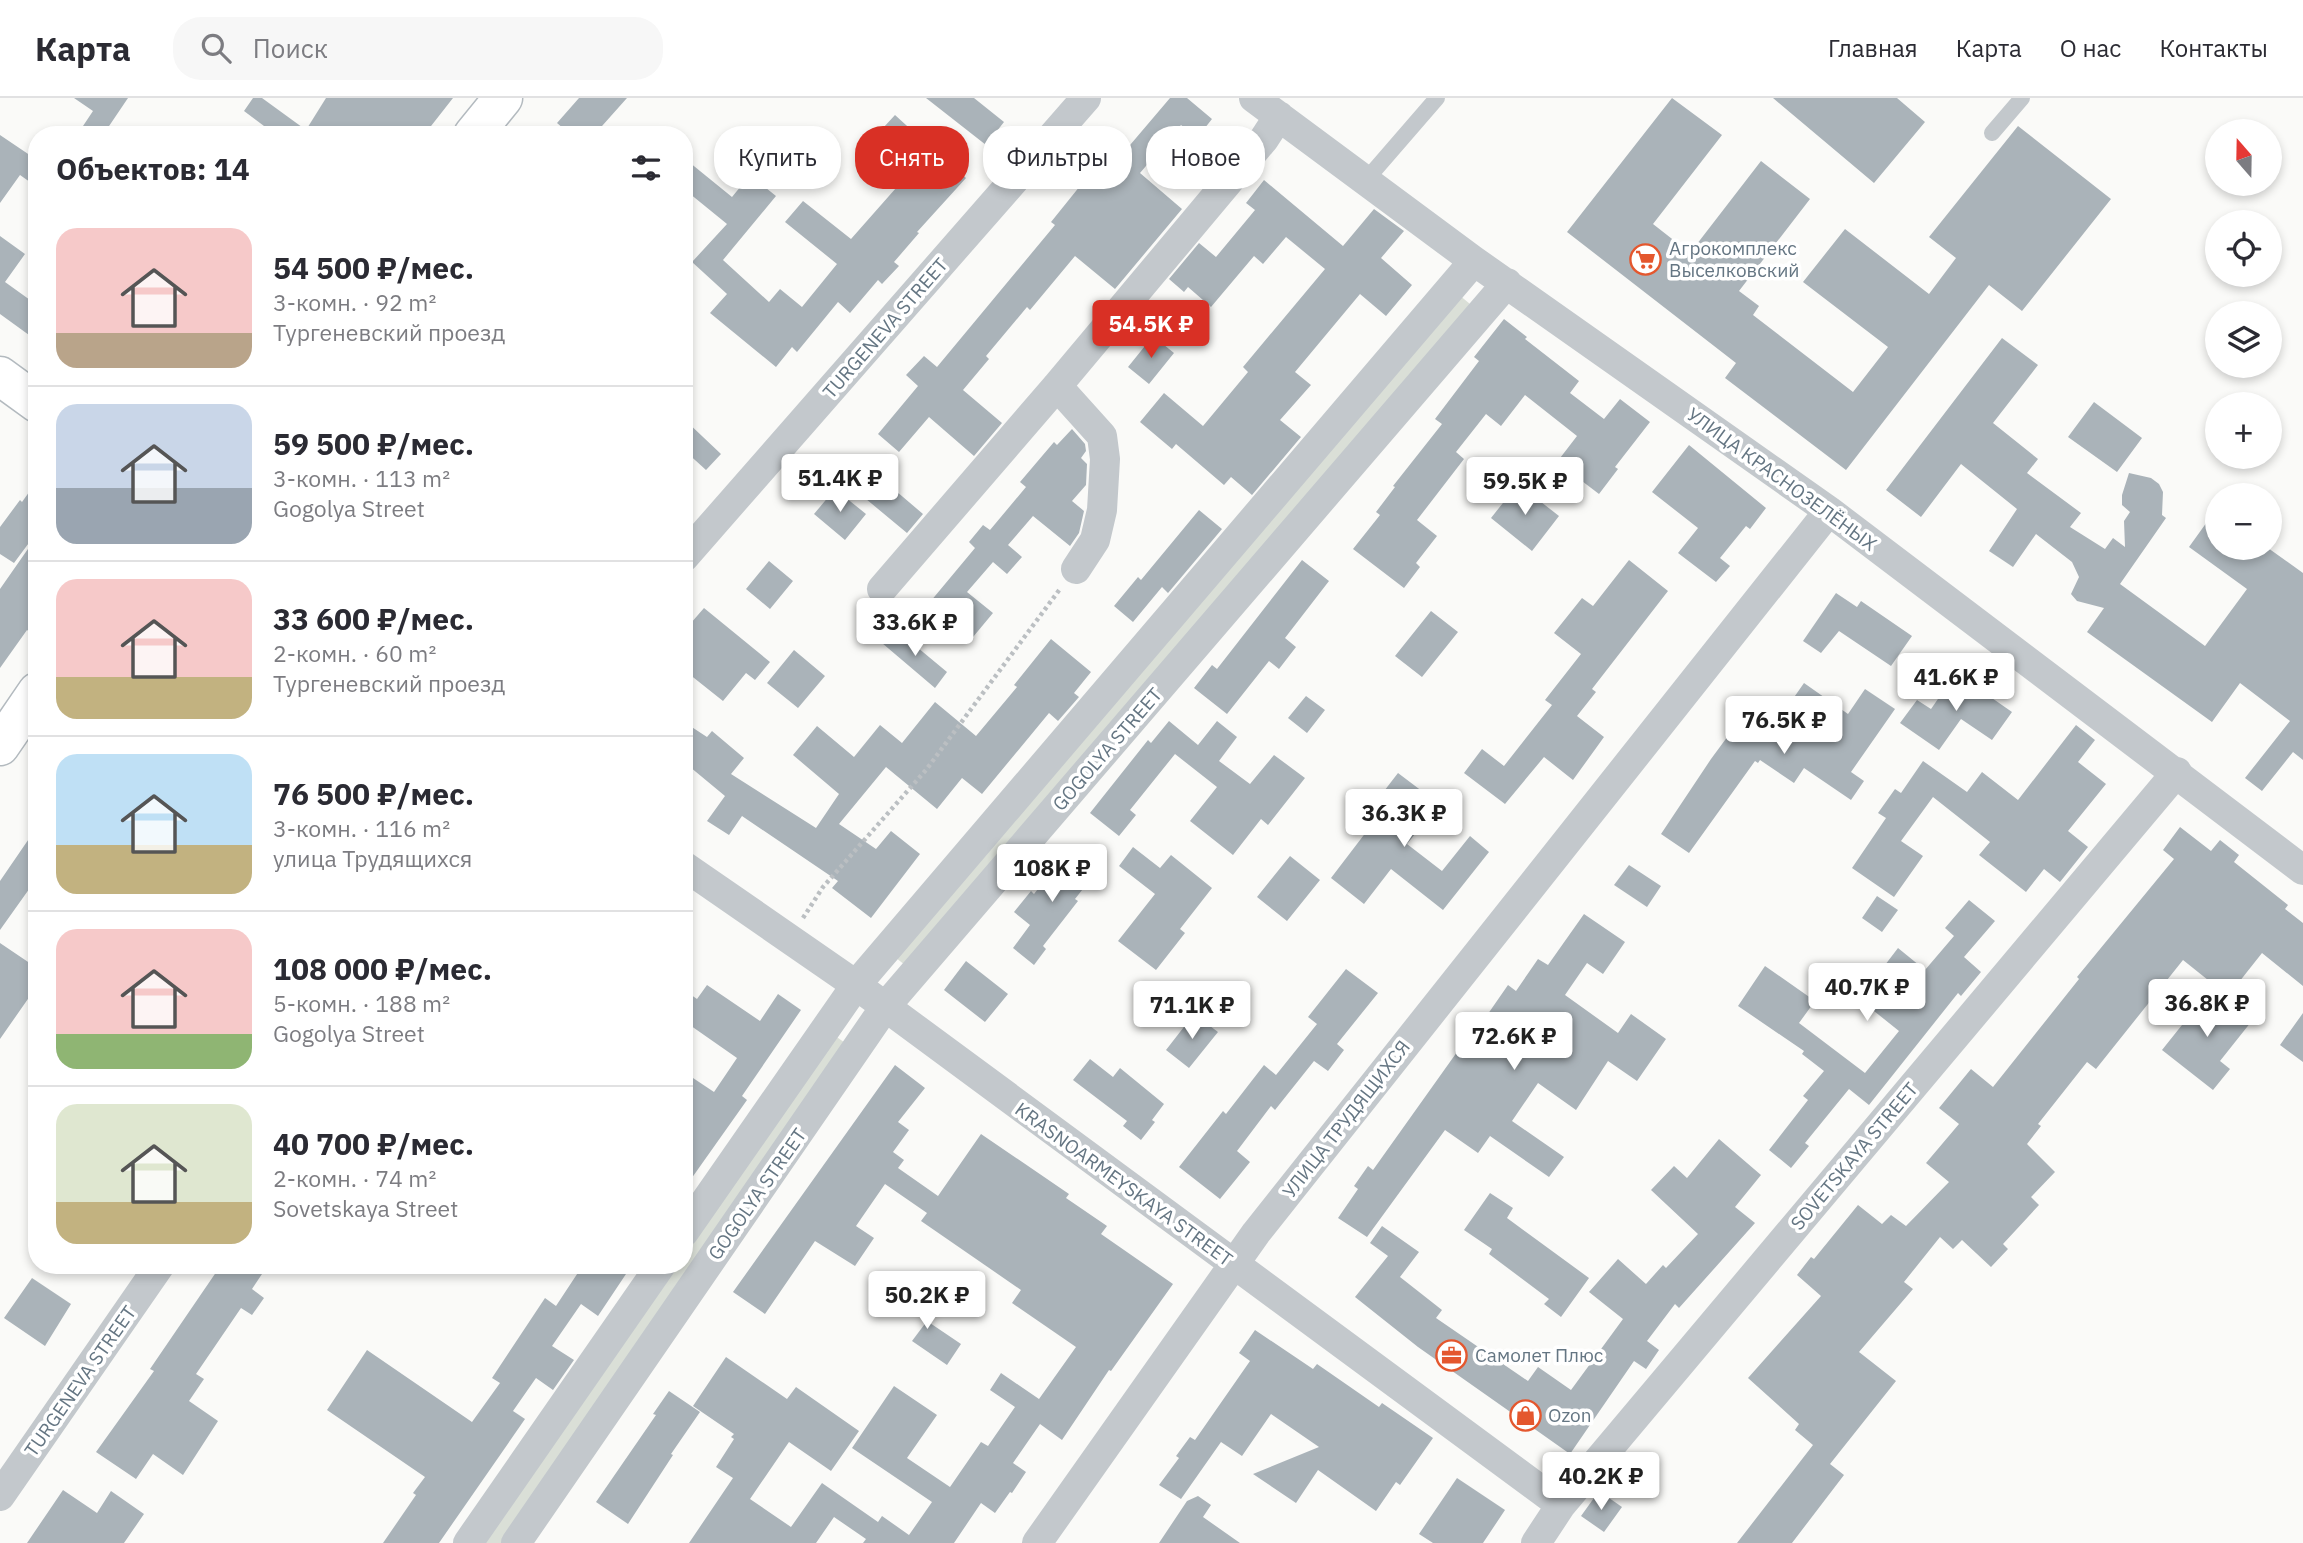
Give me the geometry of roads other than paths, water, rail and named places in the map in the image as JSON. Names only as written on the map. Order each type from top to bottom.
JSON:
[{"type":"street","points":[[480,126],[503,98]]},
{"type":"street","name":"TURGENEVA STREET","points":[[693,547],[1086,98]]},
{"type":"street","name":"УЛИЦА КРАСНОЗЕЛЁНЫХ","points":[[1254,98],[1475,261],[1829,511],[2303,870]]},
{"type":"street","points":[[882,589],[1057,386],[1264,139],[1279,116]]},
{"type":"street","name":"GOGOLYA STREET","points":[[693,1219],[856,985],[1475,261]]},
{"type":"street","name":"GOGOLYA STREET","points":[[516,1543],[885,1007],[1507,283]]},
{"type":"street","points":[[0,376],[28,396]]},
{"type":"street","points":[[1057,386],[1102,436],[1105,459],[1102,510],[1095,540],[1076,569]]},
{"type":"street","name":"УЛИЦА ТРУДЯЩИХСЯ","points":[[1037,1543],[1256,1233],[1829,511]]},
{"type":"street","points":[[0,746],[28,705]]},
{"type":"street","name":"SOVETSKAYA STREET","points":[[1536,1543],[1561,1506],[2176,772]]},
{"type":"street","name":"KRASNOARMEYSKAYA STREET","points":[[693,872],[856,985],[1561,1506]]},
{"type":"street","name":"TURGENEVA STREET","points":[[0,1496],[154,1274]]},
{"type":"street","points":[[468,1543],[655,1274]]},
{"type":"lane","points":[[1366,180],[1437,98]]},
{"type":"lane","points":[[1992,133],[2022,98]]},
{"type":"place","name":"Агрокомплекс Выселковский","points":[[1646,259]]},
{"type":"place","name":"Самолет Плюс","points":[[1452,1355]]},
{"type":"place","name":"Ozon","points":[[1525,1415]]}]
